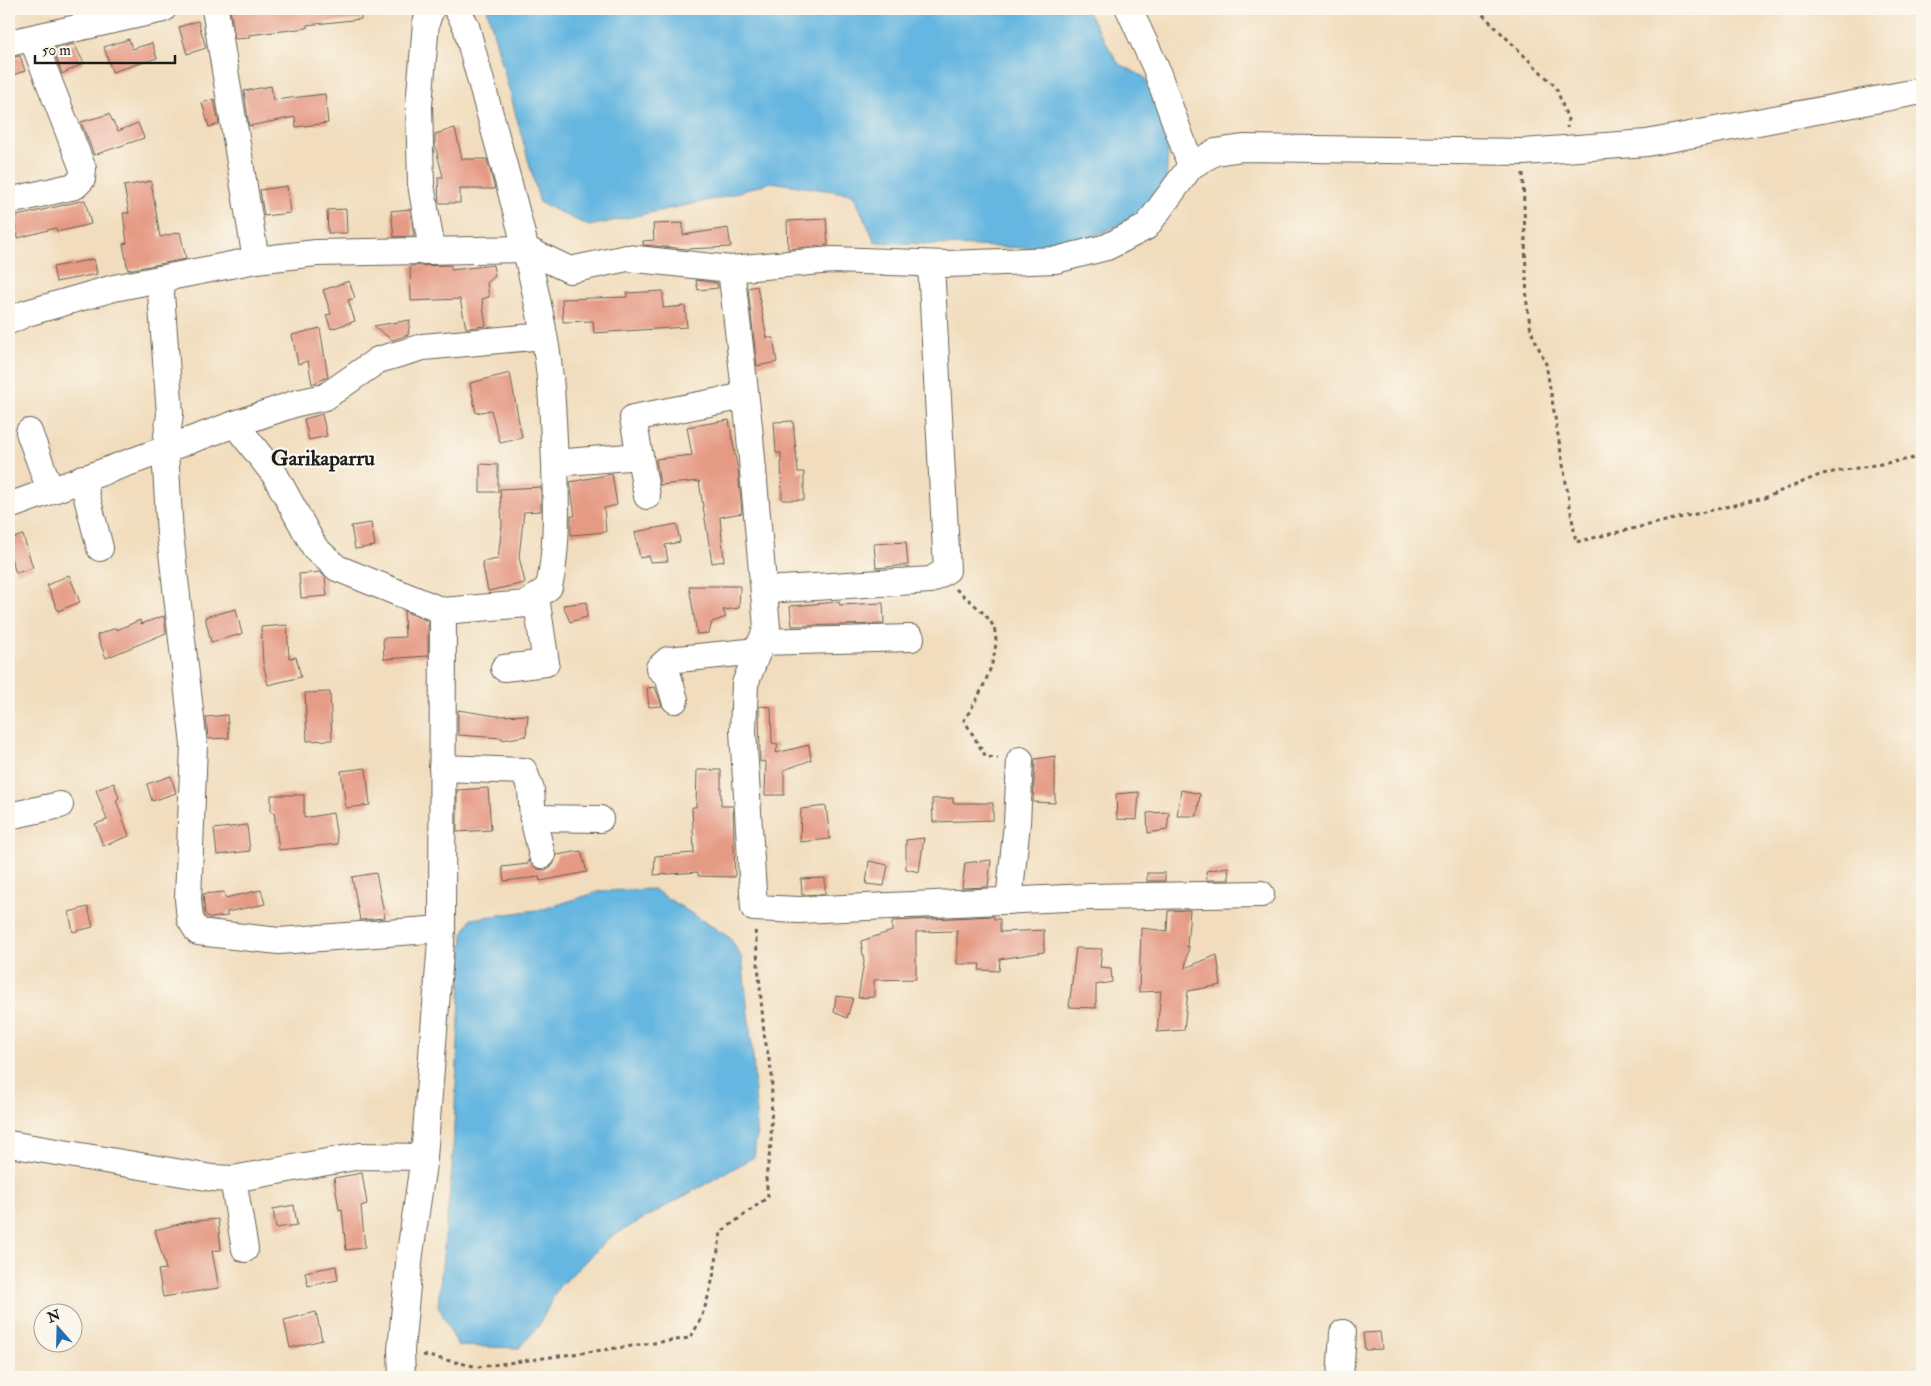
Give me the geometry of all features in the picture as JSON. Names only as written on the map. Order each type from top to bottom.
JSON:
[{"type":"street","points":[[9,201],[74,186],[82,179],[83,169],[20,40],[91,16],[163,9]]},
{"type":"street","points":[[215,9],[256,260]]},
{"type":"street","points":[[432,9],[426,23],[419,105],[421,184],[432,251]]},
{"type":"street","points":[[236,424],[275,475],[315,548],[337,568],[443,611],[527,604],[549,588],[553,570],[557,514],[553,406],[544,336],[524,249],[466,26],[458,9]]},
{"type":"street","points":[[1129,9],[1155,66],[1191,166]]},
{"type":"street","points":[[9,321],[114,288],[256,260],[316,253],[524,249],[570,270],[627,258],[730,269],[833,260],[931,264],[1056,260],[1107,247],[1146,227],[1191,166],[1215,152],[1243,148],[1566,151],[1647,143],[1922,90]]},
{"type":"street","points":[[765,590],[931,580],[947,570],[931,264]]},
{"type":"street","points":[[730,269],[746,396],[767,627],[745,684],[743,731],[754,908],[799,910],[1090,897],[1261,894]]},
{"type":"street","points":[[160,280],[170,414],[165,451],[170,535],[194,745],[188,899],[190,918],[198,932],[279,941],[442,929]]},
{"type":"street","points":[[9,506],[82,478],[165,451],[236,424],[297,403],[325,397],[378,360],[424,346],[544,336]]},
{"type":"street","points":[[647,496],[633,418],[746,396]]},
{"type":"street","points":[[29,432],[50,490]]},
{"type":"street","points":[[555,463],[640,456]]},
{"type":"street","points":[[82,478],[100,548]]},
{"type":"street","points":[[504,668],[546,663],[536,597]]},
{"type":"street","points":[[402,1377],[401,1350],[410,1253],[424,1157],[442,929],[443,611]]},
{"type":"street","points":[[675,700],[668,676],[659,668],[668,660],[760,647],[911,638]]},
{"type":"street","points":[[1009,901],[1017,823],[1020,760]]},
{"type":"street","points":[[442,768],[524,772],[531,790],[533,818],[542,855]]},
{"type":"street","points":[[9,816],[60,805]]},
{"type":"street","points":[[533,818],[600,819]]},
{"type":"street","points":[[9,1144],[212,1178],[233,1179],[360,1156],[424,1157]]},
{"type":"street","points":[[233,1179],[245,1249]]},
{"type":"street","points":[[1340,1377],[1343,1333]]},
{"type":"path","points":[[1477,9],[1556,87],[1568,120],[1566,151]]},
{"type":"path","points":[[1523,152],[1526,305],[1531,331],[1546,364],[1576,542],[1764,498],[1822,474],[1910,459],[1922,454]]},
{"type":"path","points":[[941,575],[993,625],[996,652],[977,701],[964,720],[986,757],[1020,760]]},
{"type":"path","points":[[401,1350],[478,1367],[690,1338],[697,1328],[712,1279],[722,1232],[768,1196],[766,1178],[771,1144],[772,1075],[763,1025],[754,908]]},
{"type":"water","points":[[487,9],[1086,9],[1118,63],[1144,77],[1170,126],[1166,180],[1144,214],[1086,240],[1024,248],[875,242],[853,194],[771,182],[724,197],[589,226],[540,203]]},
{"type":"water","points":[[653,889],[730,938],[742,958],[753,1058],[757,1129],[754,1157],[609,1238],[558,1288],[538,1327],[519,1348],[458,1346],[438,1305],[452,1170],[463,934],[471,919],[544,909],[601,891]]},
{"type":"building","points":[[230,9],[361,9],[361,19],[307,25],[307,28],[249,35],[249,38],[235,39]]},
{"type":"building","points":[[198,21],[206,48],[187,54],[179,27]]},
{"type":"building","points":[[129,39],[132,49],[152,43],[157,58],[112,72],[104,47]]},
{"type":"building","points":[[74,44],[84,63],[62,74],[53,49]]},
{"type":"building","points":[[20,56],[25,71],[9,76],[9,58]]},
{"type":"building","points":[[271,86],[274,100],[325,94],[328,123],[296,127],[295,117],[249,126],[244,91]]},
{"type":"building","points":[[214,99],[219,124],[209,127],[202,103]]},
{"type":"building","points":[[109,114],[118,131],[138,123],[144,138],[94,155],[81,122]]},
{"type":"building","points":[[455,128],[462,159],[487,159],[495,189],[460,189],[460,203],[439,203],[438,177],[443,177],[435,145],[435,134]]},
{"type":"building","points":[[151,181],[160,237],[180,232],[186,259],[128,270],[123,244],[127,243],[123,213],[129,213],[124,186]]},
{"type":"building","points":[[287,186],[290,213],[264,216],[260,190]]},
{"type":"building","points":[[85,200],[91,224],[57,232],[56,228],[18,238],[13,217]]},
{"type":"building","points":[[346,209],[347,233],[328,233],[327,210]]},
{"type":"building","points":[[410,209],[414,236],[394,237],[391,211]]},
{"type":"building","points":[[826,219],[828,245],[788,249],[787,221]]},
{"type":"building","points":[[683,223],[683,235],[728,228],[731,247],[687,249],[643,245],[643,241],[654,240],[653,224]]},
{"type":"building","points":[[94,259],[97,274],[56,282],[53,267]]},
{"type":"building","points":[[451,265],[451,270],[493,265],[495,276],[487,283],[489,297],[482,299],[486,326],[466,328],[460,299],[411,301],[410,266]]},
{"type":"building","points":[[696,280],[717,283],[718,288],[698,290]]},
{"type":"building","points":[[349,281],[355,298],[348,300],[355,321],[331,329],[326,315],[331,314],[323,290]]},
{"type":"building","points":[[757,286],[767,338],[773,338],[777,362],[757,366],[748,288]]},
{"type":"building","points":[[663,291],[663,308],[685,306],[687,327],[594,333],[593,321],[563,322],[562,299],[627,297],[626,293]]},
{"type":"building","points":[[410,320],[408,335],[392,340],[374,326]]},
{"type":"building","points":[[320,328],[328,377],[312,384],[308,361],[298,364],[292,335]]},
{"type":"building","points":[[510,373],[522,438],[500,443],[491,410],[476,413],[470,383]]},
{"type":"building","points":[[322,414],[327,436],[309,440],[304,419]]},
{"type":"building","points":[[729,420],[738,471],[742,513],[720,517],[724,561],[712,563],[699,481],[660,485],[656,459],[692,455],[687,427]]},
{"type":"building","points":[[793,421],[798,472],[804,472],[804,500],[782,500],[781,453],[776,453],[774,422]]},
{"type":"building","points":[[480,464],[498,465],[498,492],[480,492]]},
{"type":"building","points":[[612,474],[617,505],[604,508],[606,532],[571,535],[571,516],[575,516],[570,482]]},
{"type":"building","points":[[541,487],[541,511],[524,512],[519,557],[525,583],[488,591],[482,562],[498,559],[502,524],[500,489]]},
{"type":"building","points":[[371,523],[375,546],[355,549],[351,526]]},
{"type":"building","points":[[677,524],[680,542],[665,545],[668,561],[650,562],[649,556],[640,558],[635,532]]},
{"type":"building","points":[[23,535],[33,568],[16,573],[9,552],[9,539]]},
{"type":"building","points":[[906,542],[908,565],[876,568],[874,544]]},
{"type":"building","points":[[320,572],[325,577],[327,596],[301,598],[299,574]]},
{"type":"building","points":[[69,575],[80,602],[58,611],[47,585]]},
{"type":"building","points":[[689,586],[740,586],[739,608],[723,610],[726,617],[712,622],[709,633],[697,634]]},
{"type":"building","points":[[587,602],[587,617],[570,622],[563,605]]},
{"type":"building","points":[[839,602],[840,605],[883,603],[884,624],[792,626],[790,606]]},
{"type":"building","points":[[236,609],[242,634],[211,642],[205,617]]},
{"type":"building","points":[[404,611],[428,621],[428,656],[384,659],[383,638],[405,637]]},
{"type":"building","points":[[164,616],[166,633],[106,658],[97,635],[116,628],[117,630],[140,620],[141,624]]},
{"type":"building","points":[[287,625],[289,658],[296,657],[301,677],[268,685],[263,663],[261,627]]},
{"type":"building","points":[[655,687],[662,706],[649,707],[647,688]]},
{"type":"building","points":[[330,692],[332,740],[307,741],[305,693]]},
{"type":"building","points":[[759,706],[771,707],[772,743],[778,744],[776,753],[809,745],[811,760],[784,770],[784,795],[765,795],[766,761],[760,762]]},
{"type":"building","points":[[458,710],[496,716],[528,715],[526,736],[502,740],[502,738],[458,735]]},
{"type":"building","points":[[227,715],[229,738],[208,739],[206,717]]},
{"type":"building","points":[[1055,756],[1055,803],[1033,802],[1035,759]]},
{"type":"building","points":[[366,768],[370,805],[346,808],[341,771]]},
{"type":"building","points":[[697,770],[721,770],[721,806],[733,806],[735,877],[698,876],[698,872],[654,875],[655,856],[694,853],[692,807],[696,807]]},
{"type":"building","points":[[171,776],[176,793],[152,801],[147,784]]},
{"type":"building","points":[[114,783],[119,798],[116,800],[129,836],[103,846],[95,824],[107,820],[96,790]]},
{"type":"building","points":[[488,788],[491,830],[457,832],[457,790]]},
{"type":"building","points":[[1181,790],[1200,794],[1197,816],[1177,816]]},
{"type":"building","points":[[1139,792],[1137,820],[1117,819],[1116,794]]},
{"type":"building","points":[[271,795],[304,795],[304,818],[333,813],[338,844],[279,850],[274,812],[271,812]]},
{"type":"building","points":[[953,798],[953,803],[993,803],[993,820],[933,822],[932,799]]},
{"type":"building","points":[[826,806],[830,839],[800,842],[801,809]]},
{"type":"building","points":[[1169,812],[1167,830],[1148,833],[1147,813]]},
{"type":"building","points":[[247,825],[250,851],[217,855],[214,829]]},
{"type":"building","points":[[924,838],[919,872],[906,869],[906,840]]},
{"type":"building","points":[[581,851],[587,872],[540,881],[539,877],[504,881],[502,867],[528,864],[528,860],[537,869],[545,870],[553,865],[557,855]]},
{"type":"building","points":[[991,860],[988,887],[962,888],[965,863]]},
{"type":"building","points":[[869,861],[888,865],[884,886],[866,884]]},
{"type":"building","points":[[1228,867],[1229,880],[1207,880],[1206,871]]},
{"type":"building","points":[[376,873],[385,918],[360,920],[352,877]]},
{"type":"building","points":[[1147,873],[1165,873],[1165,881],[1147,881]]},
{"type":"building","points":[[825,878],[825,894],[802,895],[801,879]]},
{"type":"building","points":[[261,890],[265,904],[227,912],[227,916],[210,918],[205,914],[203,894],[224,892],[225,898]]},
{"type":"building","points":[[88,907],[93,927],[73,932],[69,912]]},
{"type":"building","points":[[1190,910],[1187,947],[1189,946],[1185,968],[1217,955],[1221,985],[1188,991],[1184,1030],[1157,1032],[1161,991],[1139,992],[1141,928],[1167,931],[1168,911]]},
{"type":"building","points":[[994,916],[994,919],[1000,919],[1000,932],[1044,930],[1044,952],[1000,959],[999,971],[979,970],[980,964],[957,964],[957,931],[916,932],[916,979],[874,980],[874,997],[858,998],[864,962],[861,941],[892,931],[892,921]]},
{"type":"building","points":[[1076,948],[1102,949],[1100,967],[1111,968],[1112,982],[1096,985],[1096,1008],[1069,1007]]},
{"type":"building","points":[[836,996],[853,998],[847,1018],[834,1012]]},
{"type":"building","points":[[362,1173],[367,1204],[361,1206],[365,1248],[346,1250],[342,1209],[339,1210],[334,1178]]},
{"type":"building","points":[[294,1205],[297,1225],[276,1228],[273,1209]]},
{"type":"building","points":[[218,1219],[221,1250],[212,1251],[219,1288],[163,1297],[158,1270],[166,1269],[155,1230],[187,1222]]},
{"type":"building","points":[[336,1266],[338,1280],[308,1286],[305,1272]]},
{"type":"building","points":[[316,1312],[322,1340],[290,1348],[284,1320]]},
{"type":"building","points":[[1380,1332],[1382,1349],[1365,1350],[1363,1333]]},
{"type":"district","name":"Garikaparru","points":[[323,458]]}]
